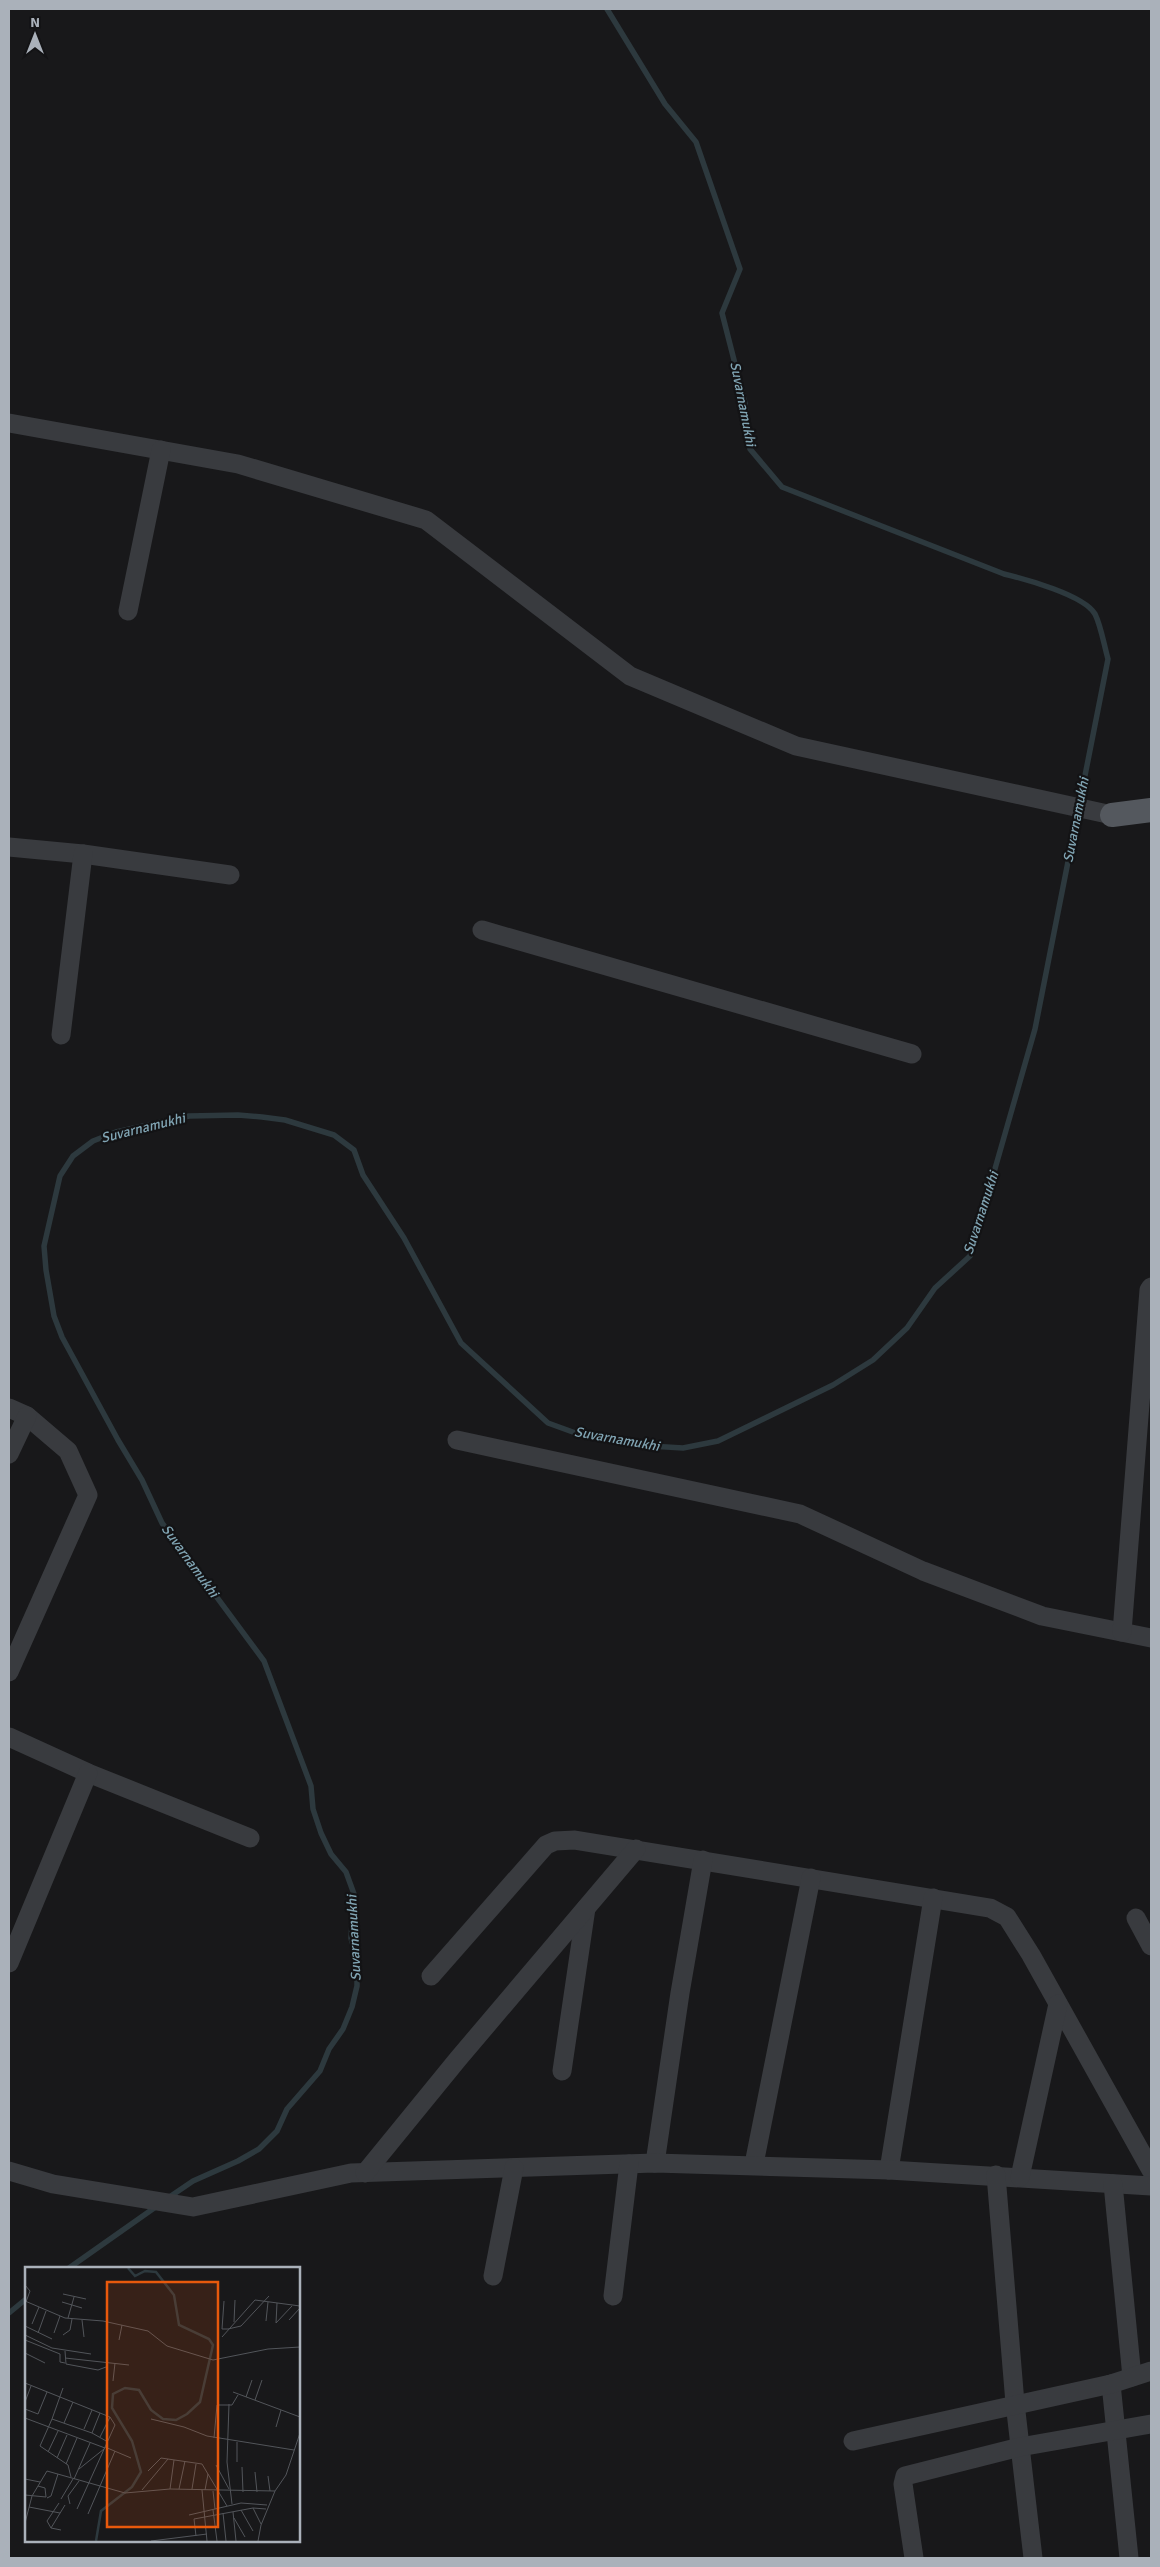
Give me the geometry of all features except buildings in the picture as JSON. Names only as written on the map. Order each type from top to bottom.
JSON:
[{"type":"main road","points":[[1112,815],[1151,810]]},
{"type":"street","points":[[9,423],[238,464],[426,520],[630,676],[796,746],[1112,815]]},
{"type":"street","points":[[128,611],[161,450]]},
{"type":"street","points":[[9,847],[83,854],[230,875]]},
{"type":"street","points":[[61,1035],[83,854]]},
{"type":"street","points":[[482,930],[912,1054]]},
{"type":"street","points":[[1122,1632],[1149,1290],[1151,1287]]},
{"type":"street","points":[[9,1408],[27,1416],[68,1451],[88,1495],[9,1672]]},
{"type":"street","points":[[9,1454],[27,1416]]},
{"type":"street","points":[[457,1440],[800,1514],[923,1570],[1042,1616],[1151,1638]]},
{"type":"street","points":[[9,1737],[88,1773],[250,1838]]},
{"type":"street","points":[[9,1963],[88,1773]]},
{"type":"street","points":[[431,1976],[546,1845],[555,1840],[569,1839],[636,1849],[990,1908],[1006,1916],[1058,2004],[1151,2170]]},
{"type":"street","points":[[366,2173],[458,2059],[636,1849]]},
{"type":"street","points":[[655,2163],[679,2001],[704,1860]]},
{"type":"street","points":[[754,2164],[811,1878]]},
{"type":"street","points":[[889,2170],[932,1898]]},
{"type":"street","points":[[562,2071],[586,1908]]},
{"type":"street","points":[[1136,1918],[1151,1946]]},
{"type":"street","points":[[1020,2177],[1058,2004]]},
{"type":"street","points":[[9,2171],[53,2184],[193,2207],[352,2174],[655,2163],[754,2164],[889,2170],[996,2175],[1151,2186]]},
{"type":"street","points":[[613,2296],[629,2164]]},
{"type":"street","points":[[493,2276],[514,2168]]},
{"type":"street","points":[[996,2175],[1015,2403],[1033,2558]]},
{"type":"street","points":[[1113,2184],[1132,2377]]},
{"type":"street","points":[[853,2441],[1015,2403],[1111,2384],[1151,2371]]},
{"type":"street","points":[[1111,2384],[1129,2558]]},
{"type":"street","points":[[914,2558],[903,2484],[905,2476],[1020,2447],[1151,2424]]},
{"type":"waterway","name":"Suvarnamukhi","points":[[168,2198],[193,2181],[238,2161],[259,2149],[277,2131],[287,2109],[320,2071],[329,2049],[343,2029],[352,2007],[357,1986],[357,1961],[351,1938],[354,1894],[346,1872],[331,1854],[321,1833],[313,1809],[311,1786],[264,1661],[162,1523],[142,1480],[62,1337],[54,1316],[44,1246],[60,1176],[73,1156],[93,1141],[116,1132],[189,1116],[238,1115],[285,1120],[334,1135],[354,1150],[363,1175],[404,1238],[461,1343],[548,1423],[581,1435],[650,1446],[683,1448],[718,1441],[833,1385],[873,1360],[907,1328],[935,1288],[970,1256],[1035,1029],[1108,659],[1095,614],[1089,607],[1067,594],[1004,574],[782,487],[750,449],[745,403],[722,313],[740,269],[696,142],[665,104],[607,9]]},
{"type":"waterway","name":"Suvarnamukhi","points":[[70,2267],[157,2206]]},
{"type":"waterway","name":"Suvarnamukhi","points":[[9,2313],[25,2300]]}]
